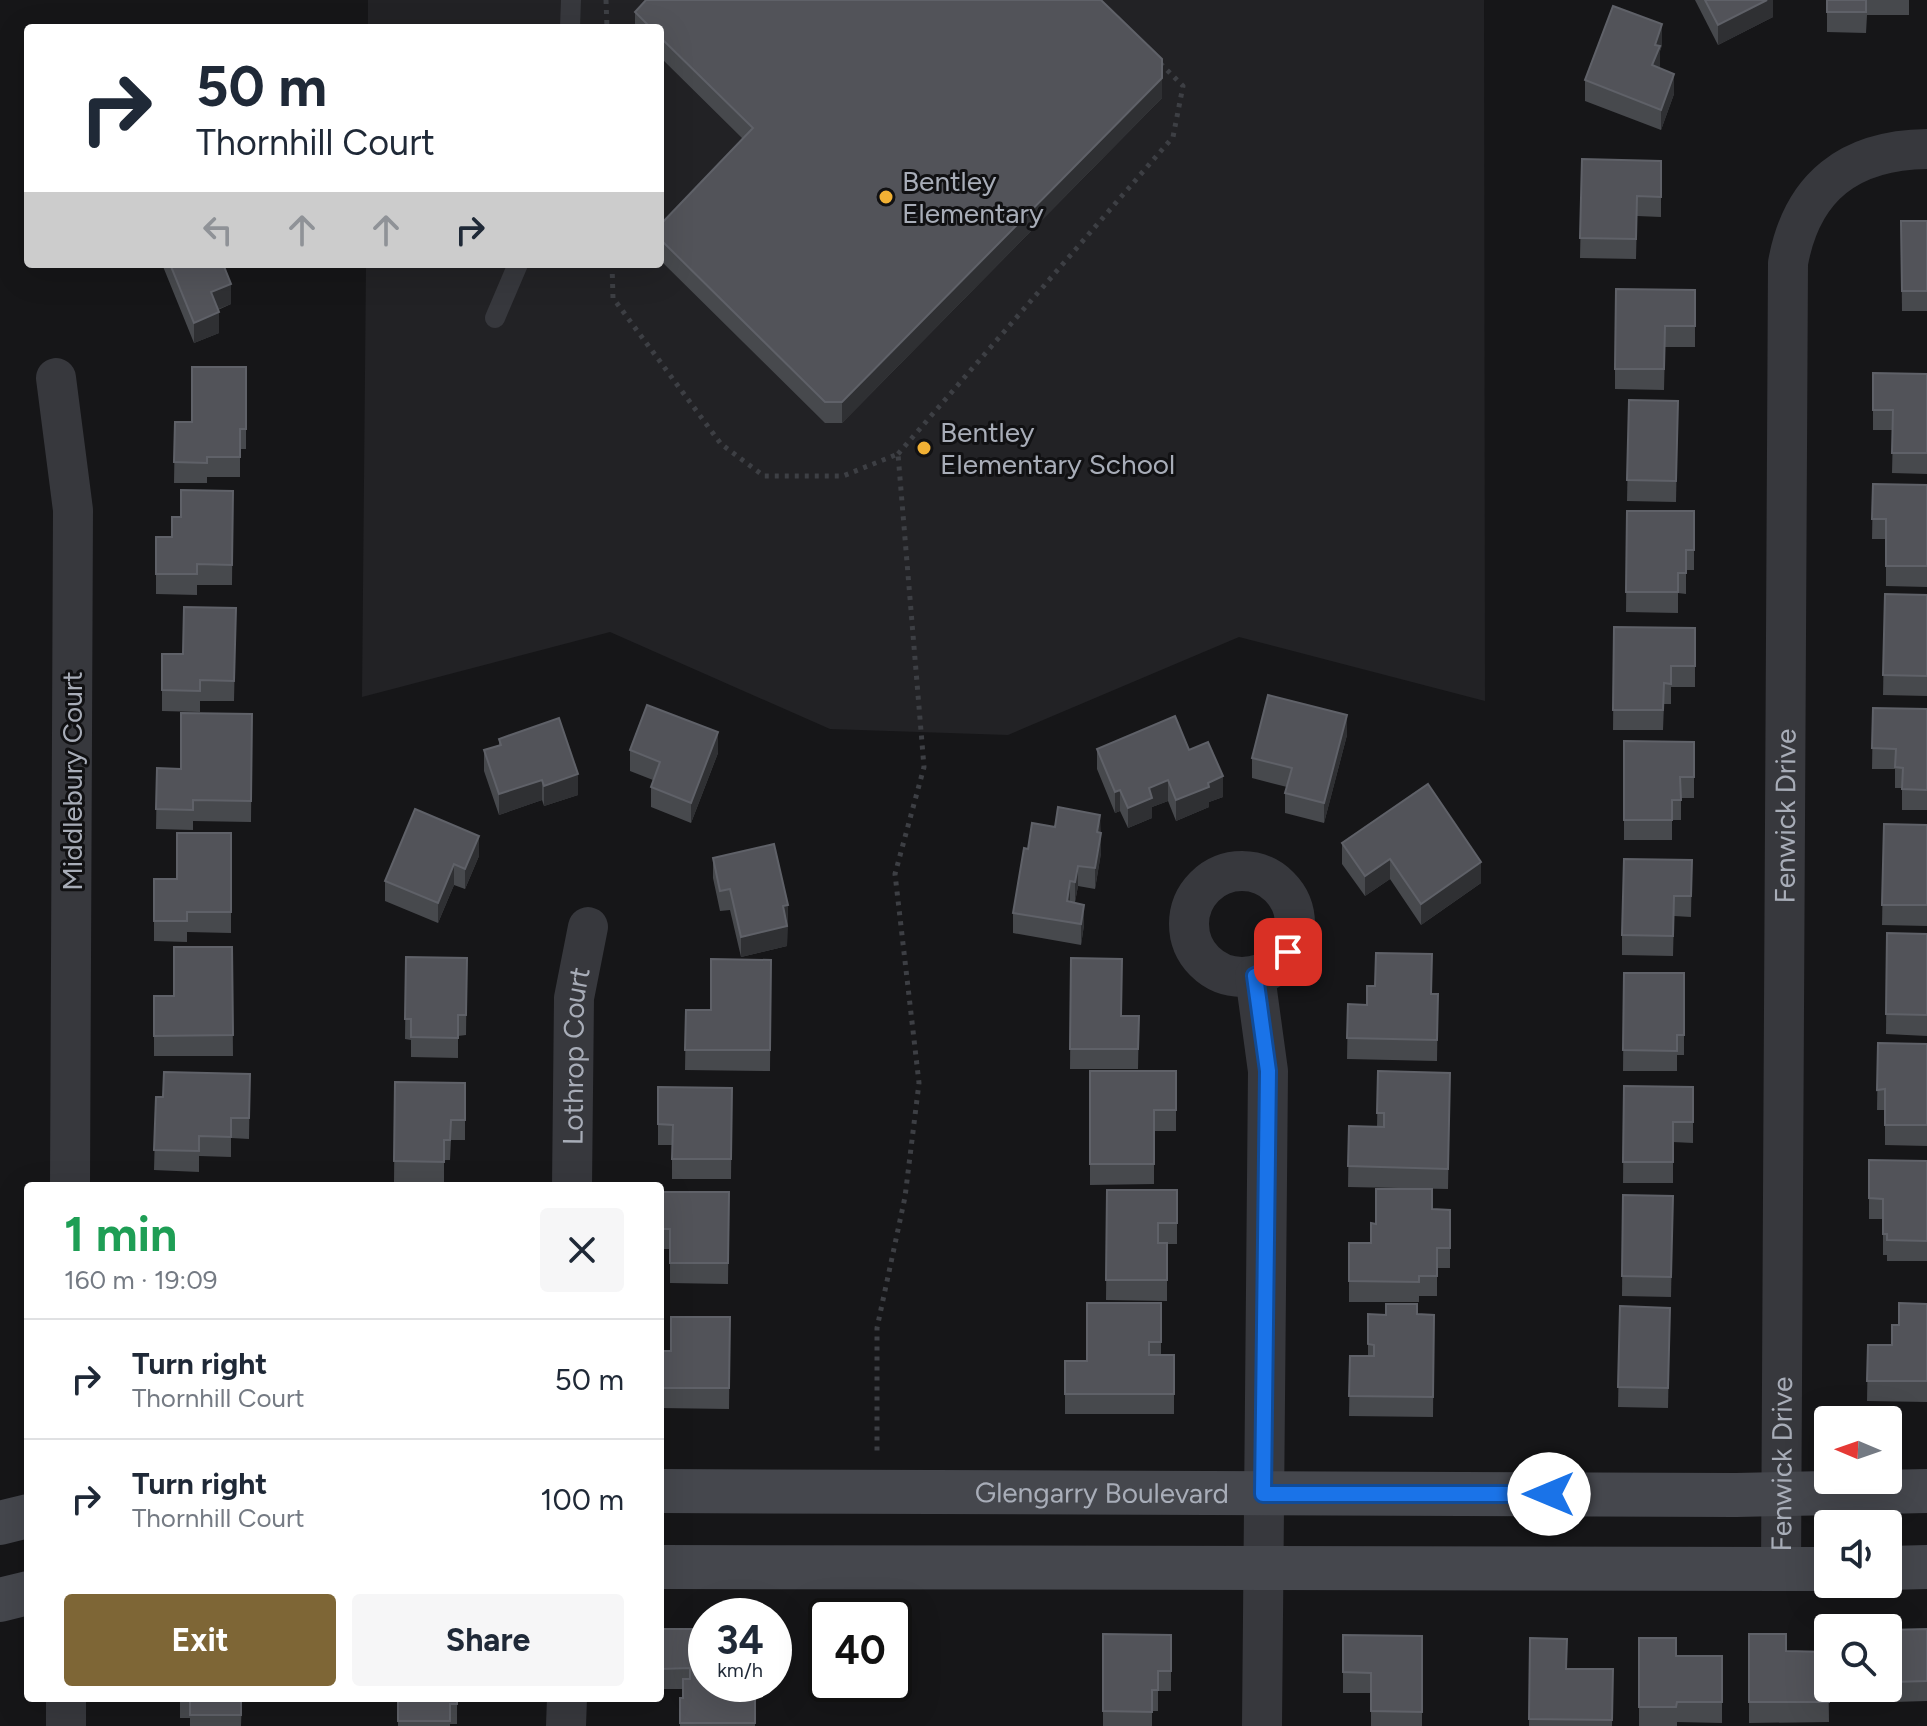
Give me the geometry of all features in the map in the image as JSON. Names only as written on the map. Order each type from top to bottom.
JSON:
[{"type":"street","name":"Fenwick Drive","points":[[1781,1570],[1788,263],[1799,221],[1822,188],[1854,163],[1876,154],[1898,149],[1927,149]]},
{"type":"street","name":"Middlebury Court","points":[[56,378],[73,510],[70,1182]]},
{"type":"street","name":"Lothrop Court","points":[[572,1182],[574,998],[588,927]]},
{"type":"street","points":[[1255,976],[1268,1071],[1262,1726]]},
{"type":"street","name":"Glengarry Boulevard","points":[[664,1491],[1782,1495],[1927,1491]]},
{"type":"street","points":[[0,1523],[24,1517]]},
{"type":"street","points":[[664,1567],[1814,1569]]},
{"type":"street","points":[[1902,1568],[1927,1567]]},
{"type":"street","points":[[0,1600],[24,1594]]},
{"type":"street","points":[[66,1702],[66,1726]]},
{"type":"street","points":[[566,1726],[567,1702]]},
{"type":"lane","points":[[570,24],[571,0]]},
{"type":"lane","points":[[495,318],[516,268]]},
{"type":"path","points":[[606,0],[607,24]]},
{"type":"path","points":[[612,268],[613,298],[721,444],[764,476],[843,476],[898,454],[1173,137],[1183,86],[1151,54]]},
{"type":"path","points":[[877,1452],[877,1328],[905,1197],[919,1083],[895,874],[924,767],[898,454]]},
{"type":"shaded area","name":"Bentley Elementary School","points":[[368,0],[1484,0],[1485,701],[1239,637],[1008,735],[830,729],[610,632],[362,697],[366,268],[664,268],[664,24],[368,24]]},
{"type":"building","name":"Bentley Elementary","points":[[646,0],[1101,0],[1162,59],[1162,78],[842,402],[825,402],[664,243],[664,221],[753,128],[664,41],[664,24],[647,24],[635,12]]},
{"type":"building","points":[[1705,0],[1767,0],[1718,25]]},
{"type":"building","points":[[1827,0],[1866,0],[1866,12],[1827,12]]},
{"type":"building","points":[[1613,6],[1662,24],[1655,45],[1660,46],[1652,65],[1674,74],[1661,110],[1585,80]]},
{"type":"building","points":[[1582,159],[1661,161],[1661,197],[1637,196],[1636,239],[1580,238]]},
{"type":"building","points":[[1901,221],[1927,221],[1927,291],[1902,291]]},
{"type":"building","points":[[172,268],[225,268],[231,284],[211,292],[219,312],[194,323]]},
{"type":"building","points":[[1616,289],[1695,290],[1695,326],[1665,326],[1664,369],[1615,369]]},
{"type":"building","points":[[192,367],[246,367],[246,429],[240,429],[240,457],[207,457],[207,463],[174,462],[175,422],[192,422]]},
{"type":"building","points":[[1873,373],[1927,374],[1927,453],[1892,453],[1893,410],[1873,410]]},
{"type":"building","points":[[1629,400],[1678,401],[1676,481],[1627,480]]},
{"type":"building","points":[[1873,484],[1927,485],[1927,566],[1886,566],[1886,519],[1872,519]]},
{"type":"building","points":[[181,490],[233,491],[232,565],[197,564],[197,574],[156,574],[156,537],[172,537],[172,517],[181,517]]},
{"type":"building","points":[[1627,511],[1694,511],[1694,550],[1686,550],[1686,573],[1678,573],[1678,592],[1626,592]]},
{"type":"building","points":[[1885,594],[1927,595],[1927,676],[1883,675]]},
{"type":"building","points":[[184,607],[236,608],[234,681],[200,680],[200,691],[162,690],[162,654],[183,654]]},
{"type":"building","points":[[1614,627],[1695,628],[1695,666],[1671,666],[1671,684],[1664,683],[1663,710],[1613,710]]},
{"type":"building","points":[[1268,695],[1347,715],[1324,803],[1285,793],[1292,768],[1252,758]]},
{"type":"building","points":[[647,705],[718,732],[691,803],[651,787],[660,762],[630,750]]},
{"type":"building","points":[[1873,708],[1927,709],[1927,790],[1902,789],[1903,768],[1895,767],[1896,749],[1872,748]]},
{"type":"building","points":[[181,713],[252,714],[251,801],[193,800],[193,810],[156,809],[157,768],[181,769]]},
{"type":"building","points":[[1175,716],[1189,750],[1208,742],[1223,776],[1208,783],[1209,787],[1176,800],[1168,780],[1149,788],[1152,798],[1128,808],[1120,790],[1115,792],[1097,749]]},
{"type":"building","points":[[559,718],[578,774],[544,786],[542,780],[499,794],[484,750],[501,745],[499,739]]},
{"type":"building","points":[[1624,741],[1694,742],[1694,777],[1680,777],[1681,800],[1672,800],[1672,820],[1624,820]]},
{"type":"building","points":[[1428,784],[1481,862],[1421,904],[1390,859],[1365,876],[1342,843]]},
{"type":"building","points":[[1058,807],[1100,815],[1097,832],[1101,833],[1095,868],[1078,866],[1075,882],[1070,881],[1067,901],[1084,905],[1081,924],[1013,913],[1024,848],[1028,849],[1032,823],[1055,827]]},
{"type":"building","points":[[415,809],[479,836],[465,869],[454,864],[438,903],[385,881]]},
{"type":"building","points":[[1884,824],[1927,825],[1927,905],[1882,905]]},
{"type":"building","points":[[177,833],[231,833],[231,912],[187,912],[187,921],[154,921],[154,879],[177,879]]},
{"type":"building","points":[[774,844],[788,905],[783,906],[787,926],[741,937],[730,889],[720,891],[713,858]]},
{"type":"building","points":[[1624,859],[1692,860],[1691,896],[1674,896],[1673,936],[1622,935]]},
{"type":"building","points":[[1887,933],[1927,934],[1927,1015],[1886,1014]]},
{"type":"building","points":[[174,947],[232,947],[233,1035],[154,1036],[154,996],[174,996]]},
{"type":"building","points":[[1376,953],[1432,954],[1431,994],[1438,994],[1437,1040],[1347,1038],[1348,1004],[1367,1005],[1367,986],[1375,986]]},
{"type":"building","points":[[406,957],[467,958],[466,1015],[458,1015],[458,1038],[411,1037],[411,1019],[405,1019]]},
{"type":"building","points":[[1071,958],[1122,959],[1121,1016],[1139,1016],[1138,1049],[1070,1049]]},
{"type":"building","points":[[711,959],[771,960],[770,1050],[685,1050],[686,1010],[711,1010]]},
{"type":"building","points":[[1624,973],[1684,973],[1684,1035],[1677,1035],[1677,1051],[1623,1050]]},
{"type":"building","points":[[1878,1043],[1927,1044],[1927,1125],[1885,1125],[1885,1089],[1877,1090]]},
{"type":"building","points":[[1090,1071],[1176,1071],[1176,1110],[1154,1110],[1154,1164],[1090,1164]]},
{"type":"building","points":[[1378,1071],[1450,1073],[1448,1169],[1348,1166],[1349,1126],[1384,1127],[1384,1113],[1377,1113]]},
{"type":"building","points":[[164,1072],[250,1074],[249,1118],[231,1118],[231,1137],[199,1136],[199,1151],[154,1150],[156,1097],[163,1097]]},
{"type":"building","points":[[395,1082],[465,1083],[465,1120],[451,1120],[450,1140],[444,1140],[444,1162],[394,1161]]},
{"type":"building","points":[[1624,1086],[1693,1087],[1693,1122],[1673,1122],[1673,1162],[1623,1162]]},
{"type":"building","points":[[658,1087],[732,1088],[731,1159],[672,1159],[673,1125],[658,1124]]},
{"type":"building","points":[[1869,1160],[1927,1161],[1927,1241],[1887,1240],[1887,1234],[1883,1234],[1883,1199],[1869,1198]]},
{"type":"building","points":[[1376,1189],[1432,1189],[1432,1209],[1450,1210],[1450,1248],[1437,1248],[1437,1276],[1419,1276],[1419,1282],[1349,1281],[1349,1243],[1371,1243],[1371,1223],[1376,1224]]},
{"type":"building","points":[[1107,1190],[1177,1190],[1177,1223],[1158,1223],[1158,1243],[1167,1243],[1167,1280],[1106,1280]]},
{"type":"building","points":[[664,1192],[729,1192],[728,1263],[670,1263],[670,1229],[664,1229]]},
{"type":"building","points":[[1623,1195],[1673,1196],[1671,1277],[1622,1276]]},
{"type":"building","points":[[1087,1303],[1161,1303],[1161,1342],[1149,1342],[1149,1355],[1174,1355],[1174,1394],[1065,1394],[1065,1361],[1087,1361]]},
{"type":"building","points":[[1899,1303],[1927,1304],[1927,1381],[1867,1381],[1868,1345],[1892,1345],[1892,1325],[1899,1325]]},
{"type":"building","points":[[1386,1304],[1417,1304],[1417,1314],[1434,1315],[1433,1397],[1349,1396],[1350,1356],[1374,1356],[1374,1345],[1368,1344],[1368,1314],[1386,1315]]},
{"type":"building","points":[[1620,1306],[1670,1308],[1668,1388],[1618,1387]]},
{"type":"building","points":[[671,1317],[730,1317],[729,1388],[664,1388],[664,1351],[671,1351]]},
{"type":"building","points":[[664,1629],[688,1629],[688,1668],[664,1669]]},
{"type":"building","points":[[1927,1629],[1927,1681],[1902,1682],[1902,1630]]},
{"type":"building","points":[[1103,1634],[1171,1635],[1171,1671],[1158,1671],[1158,1690],[1152,1690],[1152,1712],[1103,1711]]},
{"type":"building","points":[[1749,1634],[1786,1634],[1786,1651],[1814,1652],[1814,1702],[1749,1702]]},
{"type":"building","points":[[1343,1635],[1422,1636],[1422,1712],[1371,1711],[1371,1673],[1343,1672]]},
{"type":"building","points":[[1530,1638],[1567,1639],[1566,1669],[1613,1669],[1612,1720],[1529,1719]]},
{"type":"building","points":[[1639,1638],[1676,1638],[1676,1656],[1722,1656],[1722,1702],[1677,1702],[1676,1707],[1639,1707]]},
{"type":"building","points":[[683,1679],[688,1679],[688,1702],[755,1702],[755,1723],[680,1723]]},
{"type":"building","points":[[190,1702],[241,1702],[241,1715],[190,1715]]},
{"type":"building","points":[[398,1702],[457,1702],[450,1704],[450,1721],[398,1721]]},
{"type":"place","name":"Bentley Elementary","points":[[886,197]]},
{"type":"place","name":"Bentley Elementary School","points":[[924,448]]},
{"type":"route","points":[[1288,952],[1274,967],[1255,976],[1268,1071],[1263,1494],[1549,1494]]}]
